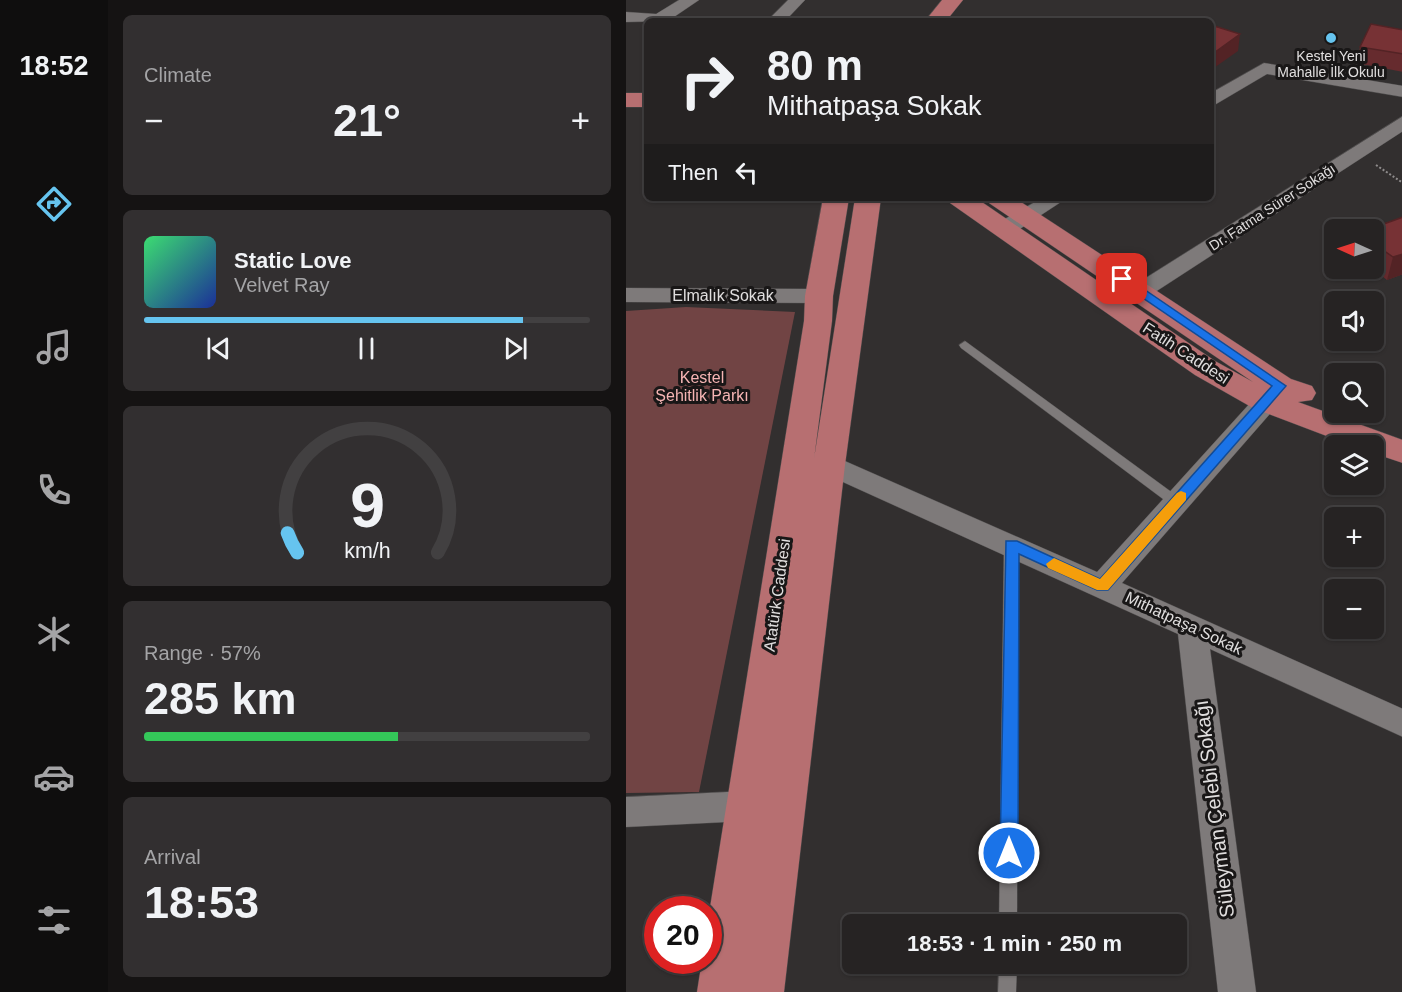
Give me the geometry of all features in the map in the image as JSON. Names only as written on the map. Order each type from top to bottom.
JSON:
[{"type":"main road","points":[[938,18],[953,0]]},
{"type":"main road","points":[[959,18],[974,0]]},
{"type":"main road","points":[[630,98],[644,89]]},
{"type":"main road","name":"Atatürk Caddesi","points":[[761,992],[813,462],[819,296],[828,255],[836,201]]},
{"type":"main road","name":"Atatürk Caddesi","points":[[720,992],[747,806],[813,462],[867,201]]},
{"type":"main road","name":"Fatih Caddesi","points":[[966,201],[1016,223],[1141,291],[1272,393],[1324,403]]},
{"type":"main road","name":"Fatih Caddesi","points":[[1000,201],[1016,223],[1205,368],[1272,393],[1403,452]]},
{"type":"main road","points":[[1384,422],[1403,429]]},
{"type":"street","points":[[660,18],[691,0]]},
{"type":"street","points":[[778,18],[797,0]]},
{"type":"street","points":[[626,17],[644,22]]},
{"type":"street","points":[[1214,99],[1264,68],[1403,92]]},
{"type":"street","name":"Dr. Fatma Sürer Sokağı","points":[[1141,291],[1403,122]]},
{"type":"street","points":[[1016,223],[1051,201]]},
{"type":"street","name":"Elmalık Sokak","points":[[626,295],[819,296]]},
{"type":"street","points":[[1102,586],[1272,393]]},
{"type":"street","name":"Mithatpaşa Sokak","points":[[813,462],[1012,545],[1403,724]]},
{"type":"street","name":"Süleyman Çelebi Sokağı","points":[[1192,627],[1237,992]]},
{"type":"street","points":[[626,812],[747,806]]},
{"type":"lane","points":[[965,345],[1176,502]]},
{"type":"lane","points":[[1008,914],[1012,545]]},
{"type":"lane","points":[[1007,992],[1008,974]]},
{"type":"path","points":[[1356,152],[1403,183]]},
{"type":"green space","name":"Kestel Şehitlik Parkı","points":[[686,307],[795,312],[699,792],[626,793],[626,311]]},
{"type":"building","points":[[1371,24],[1403,30],[1403,54],[1360,47]]},
{"type":"building","points":[[1214,26],[1240,34],[1214,53]]},
{"type":"building","points":[[1403,217],[1403,254],[1393,257],[1384,251],[1384,224]]},
{"type":"slow traffic","points":[[1054,564],[1102,586],[1181,496]]},
{"type":"place","name":"Kestel Yeni Mahalle İlk Okulu","points":[[1331,38]]},
{"type":"route","points":[[1009,853],[1012,545],[1102,586],[1264,401],[1280,386],[1122,279]]}]
